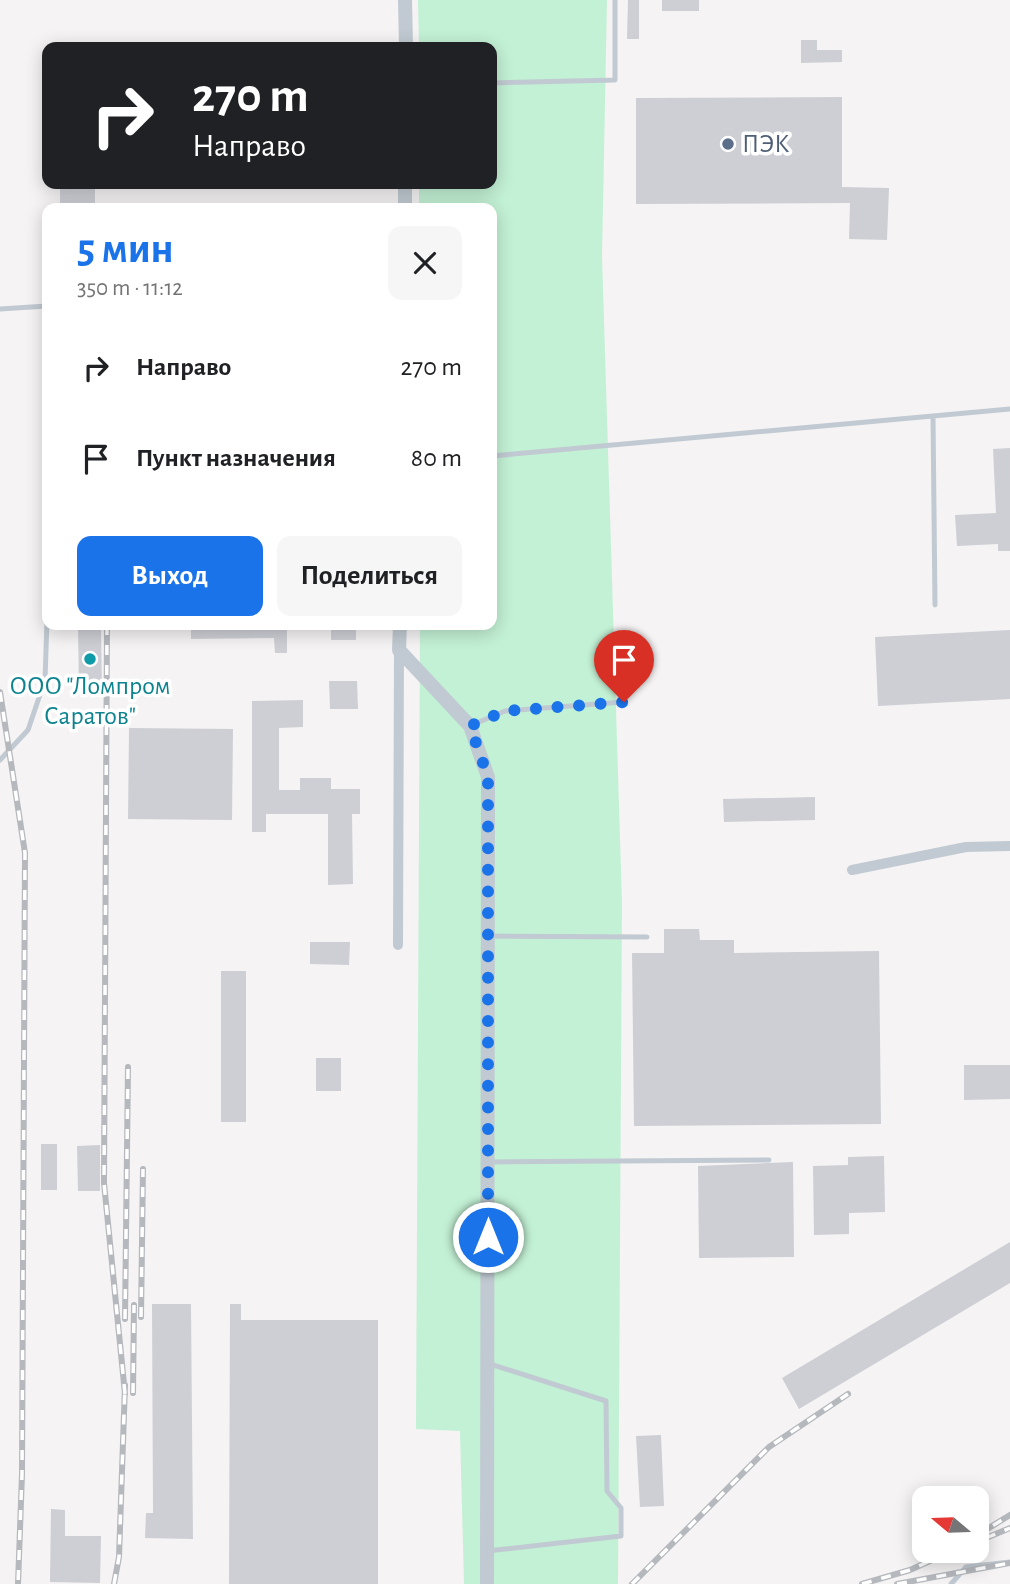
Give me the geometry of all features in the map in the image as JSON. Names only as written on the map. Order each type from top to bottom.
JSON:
[{"type":"street","points":[[405,0],[406,42]]},
{"type":"street","points":[[398,945],[400,630]]},
{"type":"street","points":[[399,650],[470,726],[488,777],[487,1584]]},
{"type":"street","points":[[852,870],[966,847],[1010,846]]},
{"type":"lane","points":[[497,83],[615,80],[615,0]]},
{"type":"lane","points":[[0,309],[42,306]]},
{"type":"lane","points":[[497,456],[1010,409]]},
{"type":"lane","points":[[933,416],[935,605]]},
{"type":"lane","points":[[0,760],[28,730],[33,718],[45,680],[47,630]]},
{"type":"lane","points":[[470,726],[505,711],[624,702]]},
{"type":"lane","points":[[488,936],[648,937]]},
{"type":"lane","points":[[489,1162],[769,1160]]},
{"type":"lane","points":[[487,1363],[606,1401],[607,1491],[621,1508],[622,1514],[621,1536],[487,1551]]},
{"type":"lane","points":[[951,1584],[966,1567],[1010,1562]]},
{"type":"green space","points":[[418,0],[607,0],[602,256],[622,903],[618,1584],[464,1584],[460,1431],[416,1429],[420,630],[497,630],[497,203],[419,203],[419,189],[497,189],[497,42],[419,42]]},
{"type":"building","points":[[628,0],[639,0],[639,39],[627,39]]},
{"type":"building","points":[[662,0],[699,0],[699,11],[662,11]]},
{"type":"building","points":[[801,40],[817,40],[817,50],[842,50],[842,62],[801,63]]},
{"type":"building","points":[[842,97],[842,187],[889,188],[887,240],[849,239],[850,203],[636,204],[636,98]]},
{"type":"building","points":[[60,189],[95,189],[95,203],[60,203]]},
{"type":"building","points":[[1010,448],[1010,551],[998,551],[998,544],[957,546],[955,515],[996,513],[993,449]]},
{"type":"building","name":"ООО \"Ломпром Саратов\"","points":[[78,630],[101,630],[102,693],[79,693]]},
{"type":"building","points":[[191,630],[287,630],[287,653],[275,653],[274,638],[191,639]]},
{"type":"building","points":[[331,630],[356,630],[356,640],[331,640]]},
{"type":"building","points":[[1010,630],[1010,699],[878,706],[875,637]]},
{"type":"building","points":[[329,681],[357,681],[358,709],[330,709]]},
{"type":"building","points":[[303,700],[303,727],[279,728],[279,790],[300,790],[300,778],[331,778],[331,789],[360,789],[360,814],[352,814],[353,884],[328,885],[328,814],[266,814],[266,832],[252,832],[252,701]]},
{"type":"building","points":[[129,728],[233,729],[232,820],[128,819]]},
{"type":"building","points":[[815,797],[815,820],[724,822],[723,799]]},
{"type":"building","points":[[664,929],[699,929],[700,940],[734,940],[734,953],[879,951],[881,1124],[634,1126],[632,953],[664,953]]},
{"type":"building","points":[[310,942],[350,942],[349,965],[310,964]]},
{"type":"building","points":[[221,971],[246,971],[246,1122],[221,1122]]},
{"type":"building","points":[[316,1058],[341,1058],[341,1091],[316,1091]]},
{"type":"building","points":[[964,1065],[1010,1065],[1010,1099],[964,1100]]},
{"type":"building","points":[[41,1144],[57,1144],[57,1190],[41,1190]]},
{"type":"building","points":[[100,1145],[100,1191],[78,1191],[77,1146]]},
{"type":"building","points":[[884,1156],[885,1212],[849,1213],[849,1234],[814,1235],[813,1166],[848,1165],[848,1157]]},
{"type":"building","points":[[793,1162],[794,1257],[699,1258],[698,1166]]},
{"type":"building","points":[[1010,1242],[1010,1283],[799,1409],[782,1378]]},
{"type":"building","points":[[152,1304],[191,1304],[193,1539],[145,1538],[146,1513],[153,1513]]},
{"type":"building","points":[[230,1304],[241,1304],[241,1320],[378,1320],[378,1584],[229,1584]]},
{"type":"building","points":[[661,1435],[664,1506],[640,1507],[636,1436]]},
{"type":"building","points":[[51,1509],[65,1510],[65,1536],[101,1536],[100,1583],[50,1582]]},
{"type":"railway","points":[[107,630],[104,1183],[125,1394]]},
{"type":"railway","points":[[0,692],[25,853],[22,1474],[18,1584]]},
{"type":"railway","points":[[125,1319],[128,1067]]},
{"type":"railway","points":[[141,1317],[143,1169]]},
{"type":"railway","points":[[133,1393],[134,1305]]},
{"type":"railway","points":[[114,1584],[119,1557],[125,1385]]},
{"type":"railway","points":[[632,1584],[769,1447],[848,1394]]},
{"type":"railway","points":[[989,1528],[1010,1515]]},
{"type":"railway","points":[[989,1537],[1010,1528]]},
{"type":"railway","points":[[862,1584],[925,1563]]},
{"type":"railway","points":[[897,1584],[1010,1563]]},
{"type":"place","name":"ПЭК","points":[[728,144]]},
{"type":"place","name":"ООО \"Ломпром Саратов\"","points":[[90,659]]},
{"type":"route","points":[[488,1237],[488,777],[470,726],[505,711],[624,702]]}]
